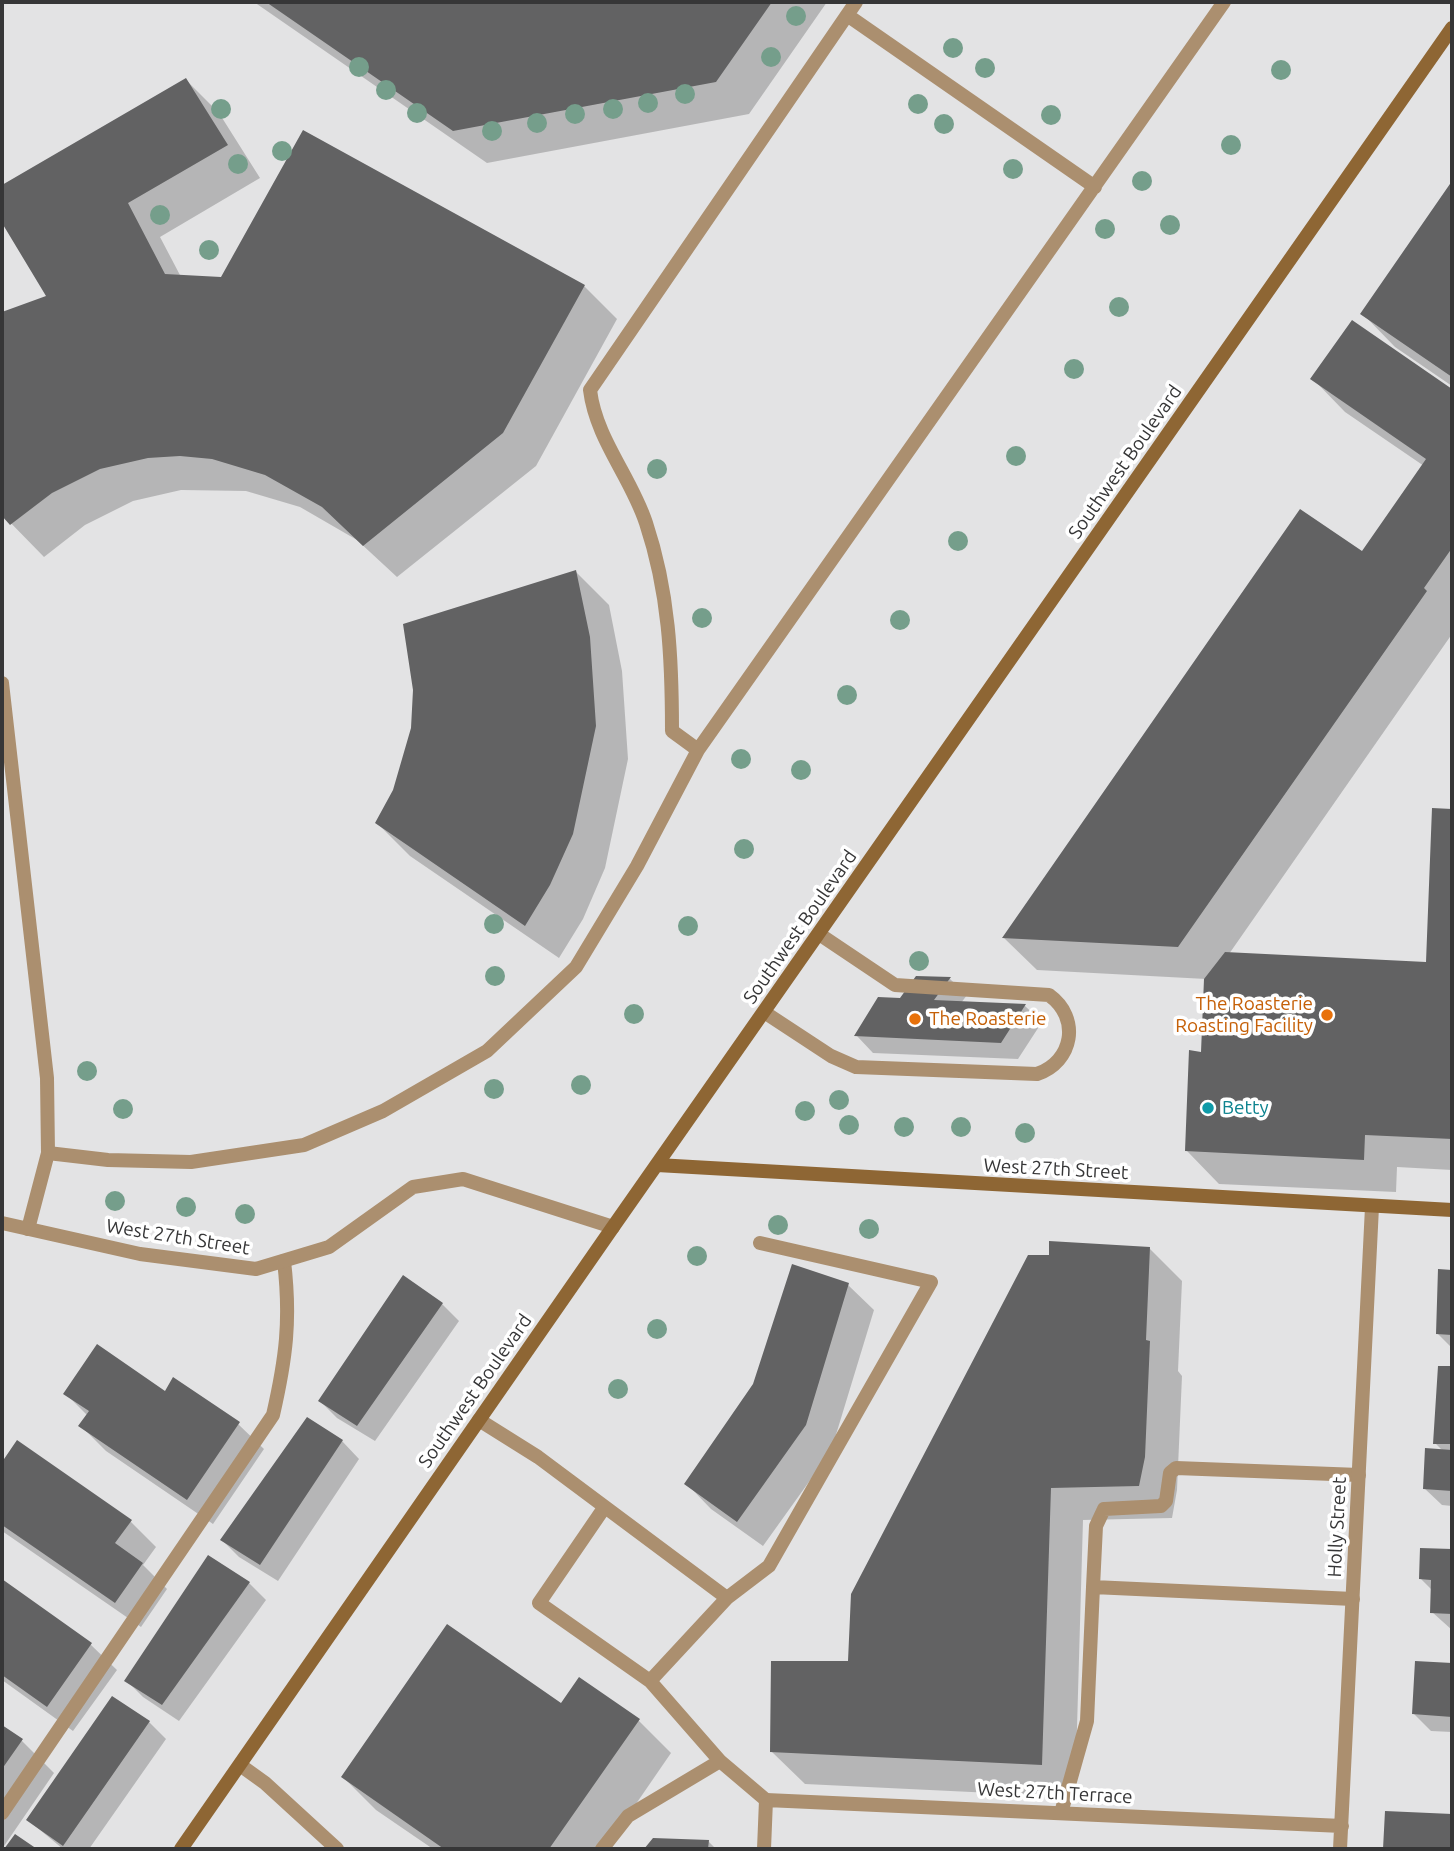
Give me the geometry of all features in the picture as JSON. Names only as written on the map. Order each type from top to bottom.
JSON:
[{"type":"main road","name":"Southwest Boulevard","points":[[181,1849],[1452,28]]},
{"type":"main road","name":"West 27th Street","points":[[657,1165],[1452,1210]]},
{"type":"street","points":[[698,750],[672,731],[672,657],[665,591],[646,521],[593,416],[590,390],[856,2]]},
{"type":"street","points":[[48,1153],[108,1160],[191,1162],[304,1145],[383,1111],[487,1051],[576,967],[637,866],[698,750],[1224,2]]},
{"type":"street","points":[[848,15],[1094,187]]},
{"type":"street","points":[[2,683],[47,1078],[48,1153],[29,1229]]},
{"type":"street","points":[[764,1012],[825,1053],[856,1067],[1037,1074],[1058,1064],[1063,1056],[1067,1046],[1068,1023],[1061,1005],[1049,995],[895,985],[819,934]]},
{"type":"street","name":"West 27th Street","points":[[2,1223],[140,1254],[256,1269],[329,1247],[413,1186],[464,1179],[613,1227]]},
{"type":"street","name":"Holly Street","points":[[1340,1849],[1372,1207]]},
{"type":"street","points":[[650,1681],[727,1598],[769,1566],[931,1282],[760,1243]]},
{"type":"street","points":[[2,1813],[273,1415],[287,1347],[290,1308],[284,1261]]},
{"type":"street","points":[[478,1420],[538,1457],[727,1598]]},
{"type":"street","points":[[1061,1813],[1087,1721],[1096,1525],[1104,1509],[1161,1506],[1166,1501],[1170,1472],[1176,1468],[1359,1475]]},
{"type":"street","points":[[604,1508],[539,1603],[650,1681],[720,1760],[766,1800],[764,1849]]},
{"type":"street","points":[[1093,1587],[1353,1599]]},
{"type":"street","points":[[602,1849],[628,1816],[720,1760]]},
{"type":"street","points":[[240,1765],[265,1783],[337,1849]]},
{"type":"street","name":"West 27th Terrace","points":[[766,1800],[1342,1826]]},
{"type":"building","points":[[266,2],[772,2],[716,82],[453,131]]},
{"type":"building","points":[[186,78],[228,145],[128,203],[165,274],[221,277],[303,130],[585,285],[503,433],[363,546],[322,507],[265,475],[212,459],[180,456],[148,458],[100,469],[52,493],[10,525],[2,516],[2,312],[46,296],[2,223],[2,185]]},
{"type":"building","points":[[1452,181],[1452,377],[1360,314]]},
{"type":"building","points":[[1352,320],[1452,389],[1452,548],[1424,588],[1427,591],[1178,947],[1002,938],[1300,509],[1362,551],[1426,459],[1310,379]]},
{"type":"building","points":[[576,570],[590,637],[596,726],[573,834],[550,885],[525,926],[375,823],[393,790],[411,728],[413,690],[403,624]]},
{"type":"building","name":"The Roasterie Roasting Facility","points":[[1432,808],[1452,809],[1452,1139],[1365,1135],[1364,1160],[1185,1151],[1189,1050],[1201,1052],[1204,979],[1225,952],[1426,962]]},
{"type":"building","points":[[916,976],[951,977],[934,1000],[1026,1004],[1001,1043],[854,1036],[878,997],[900,998]]},
{"type":"building","points":[[1049,1241],[1150,1247],[1146,1340],[1150,1341],[1145,1457],[1139,1486],[1051,1488],[1042,1765],[770,1752],[771,1661],[848,1661],[851,1594],[1028,1255],[1049,1255]]},
{"type":"building","points":[[792,1264],[849,1283],[806,1425],[737,1522],[684,1484],[753,1384]]},
{"type":"building","points":[[1438,1269],[1452,1270],[1452,1335],[1436,1334]]},
{"type":"building","points":[[403,1275],[443,1303],[357,1426],[318,1401]]},
{"type":"building","points":[[97,1344],[165,1391],[173,1377],[240,1422],[187,1500],[78,1426],[89,1411],[63,1394]]},
{"type":"building","points":[[1438,1366],[1452,1366],[1452,1444],[1433,1444]]},
{"type":"building","points":[[307,1417],[343,1440],[260,1565],[220,1540]]},
{"type":"building","points":[[17,1440],[132,1520],[115,1543],[143,1563],[115,1603],[2,1525],[2,1462]]},
{"type":"building","points":[[1425,1448],[1452,1450],[1452,1491],[1423,1489]]},
{"type":"building","points":[[1420,1548],[1452,1549],[1452,1614],[1430,1613],[1431,1580],[1419,1579]]},
{"type":"building","points":[[208,1555],[250,1582],[162,1705],[124,1681]]},
{"type":"building","points":[[2,1579],[92,1643],[47,1707],[2,1675]]},
{"type":"building","points":[[447,1624],[561,1703],[579,1677],[640,1719],[549,1849],[444,1849],[341,1777]]},
{"type":"building","points":[[1415,1661],[1452,1663],[1452,1717],[1412,1714]]},
{"type":"building","points":[[112,1696],[150,1721],[63,1846],[26,1820]]},
{"type":"building","points":[[2,1725],[23,1739],[2,1769]]},
{"type":"building","points":[[1385,1811],[1452,1814],[1452,1849],[1383,1849]]},
{"type":"building","points":[[15,1834],[37,1849],[4,1849]]},
{"type":"building","points":[[653,1838],[709,1840],[708,1849],[644,1849]]},
{"type":"place","name":"The Roasterie Roasting Facility","points":[[1327,1015]]},
{"type":"place","name":"The Roasterie","points":[[915,1019]]},
{"type":"place","name":"Betty","points":[[1208,1108]]}]
